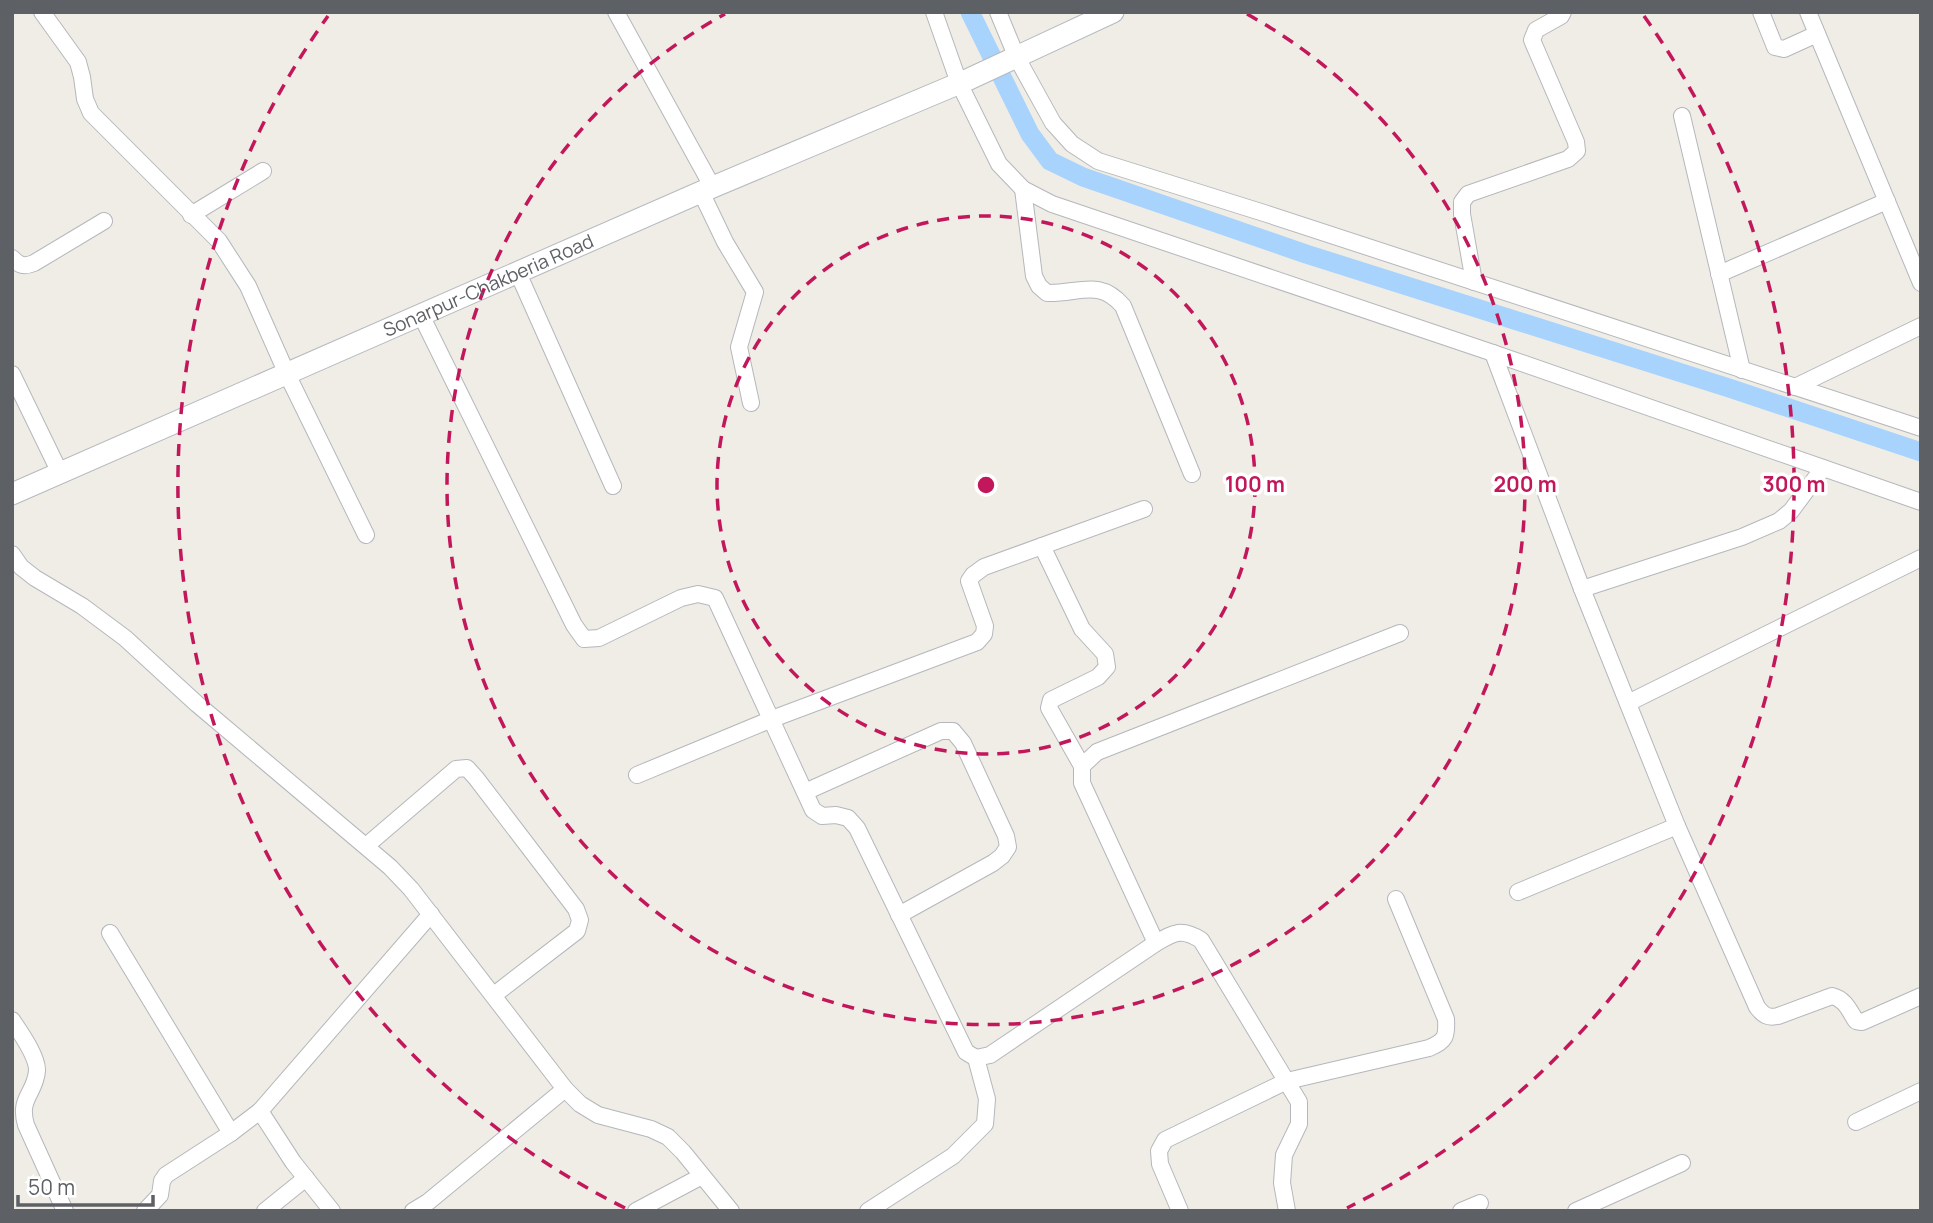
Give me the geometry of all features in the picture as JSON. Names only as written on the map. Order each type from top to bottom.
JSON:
[{"type":"main road","points":[[1013,59],[1113,12]]},
{"type":"main road","name":"Sonarpur-Chakberia Road","points":[[13,491],[60,473],[1013,59]]},
{"type":"street","points":[[42,12],[78,62],[85,99],[91,113],[219,241],[248,286],[287,374],[366,536]]},
{"type":"street","points":[[616,12],[707,190],[725,242],[755,292],[739,347],[751,403]]},
{"type":"street","points":[[934,12],[999,164],[1023,189],[1052,204],[1493,353],[1921,502]]},
{"type":"street","points":[[998,12],[1013,59],[1053,123],[1072,144],[1098,161],[1921,428]]},
{"type":"street","points":[[1474,282],[1462,214],[1462,202],[1468,194],[1568,159],[1577,151],[1576,142],[1532,40],[1536,30],[1561,16],[1563,12]]},
{"type":"street","points":[[1760,12],[1775,47],[1784,49],[1817,34]]},
{"type":"street","points":[[1808,12],[1921,283]]},
{"type":"street","points":[[1682,116],[1742,370]]},
{"type":"street","points":[[191,215],[263,171]]},
{"type":"street","points":[[1023,189],[1034,276],[1039,286],[1047,293],[1060,294],[1097,289],[1107,291],[1123,306],[1192,474]]},
{"type":"street","points":[[1719,274],[1887,201]]},
{"type":"street","points":[[12,258],[19,265],[34,263],[104,220]]},
{"type":"street","points":[[517,273],[613,486]]},
{"type":"street","points":[[421,315],[574,625],[584,639],[599,638],[681,598],[698,594],[715,598],[813,810],[822,816],[848,818],[857,828],[967,1052],[976,1058],[987,1099],[985,1124],[953,1156],[868,1211]]},
{"type":"street","points":[[1795,387],[1921,326]]},
{"type":"street","points":[[1493,353],[1582,589],[1677,826],[1757,1007],[1762,1014],[1769,1017],[1778,1016],[1832,996],[1845,1003],[1856,1021],[1862,1022],[1921,996]]},
{"type":"street","points":[[12,374],[60,473]]},
{"type":"street","points":[[1582,589],[1742,537],[1779,522],[1791,511],[1822,468]]},
{"type":"street","points":[[637,775],[772,719],[977,642],[984,634],[985,626],[969,581],[973,575],[984,567],[1144,509]]},
{"type":"street","points":[[1042,546],[1082,629],[1105,654],[1107,667],[1098,677],[1051,700],[1049,708],[1082,766],[1082,783],[1156,943]]},
{"type":"street","points":[[12,554],[21,567],[35,578],[82,606],[125,638],[197,704],[390,867],[431,915],[565,1089],[580,1104],[598,1115],[651,1129],[668,1137],[731,1211]]},
{"type":"street","points":[[1628,703],[1921,558]]},
{"type":"street","points":[[1082,766],[1097,752],[1400,633]]},
{"type":"street","points":[[805,792],[941,731],[953,731],[963,743],[1006,836],[1008,847],[993,863],[899,915]]},
{"type":"street","points":[[366,846],[456,769],[467,768],[477,778],[576,909],[580,920],[577,931],[494,995]]},
{"type":"street","points":[[1518,892],[1677,826]]},
{"type":"street","points":[[1180,1211],[1160,1164],[1159,1151],[1165,1140],[1287,1082],[1429,1048],[1440,1044],[1447,1034],[1446,1019],[1396,898]]},
{"type":"street","points":[[145,1211],[160,1195],[162,1181],[166,1175],[260,1111],[431,915]]},
{"type":"street","points":[[976,1058],[990,1055],[1156,943],[1174,933],[1188,932],[1201,940],[1299,1102],[1299,1124],[1284,1155],[1282,1183],[1287,1211]]},
{"type":"street","points":[[110,933],[231,1133]]},
{"type":"street","points":[[12,1020],[36,1060],[37,1071],[22,1112],[65,1211]]},
{"type":"street","points":[[413,1211],[431,1206],[565,1089]]},
{"type":"street","points":[[1856,1122],[1921,1091]]},
{"type":"street","points":[[260,1111],[332,1211]]},
{"type":"street","points":[[1576,1211],[1682,1163]]},
{"type":"street","points":[[636,1211],[702,1176]]},
{"type":"street","points":[[265,1211],[306,1178]]},
{"type":"street","points":[[160,1195],[170,1211]]},
{"type":"street","points":[[1461,1211],[1480,1203]]},
{"type":"waterway","points":[[970,12],[1030,134],[1050,161],[1083,177],[1306,254],[1921,452]]}]
